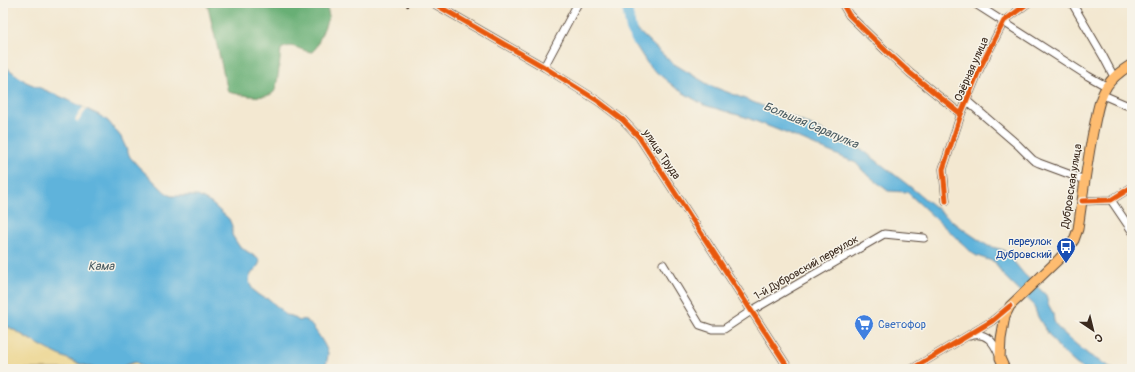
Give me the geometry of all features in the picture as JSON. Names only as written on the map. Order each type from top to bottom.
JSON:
[{"type":"main road","name":"Дубровская улица","points":[[1013,303],[1059,259],[1074,240],[1078,229],[1091,139],[1097,113],[1106,86],[1114,77],[1132,64]]},
{"type":"main road","points":[[1004,369],[1000,358],[1002,328],[1005,316],[1013,303]]},
{"type":"street","name":"улица Труда","points":[[433,3],[544,67],[598,101],[623,120],[639,137],[789,369]]},
{"type":"street","points":[[544,67],[578,3]]},
{"type":"street","points":[[842,3],[849,15],[910,73],[961,114]]},
{"type":"street","points":[[974,3],[1106,86]]},
{"type":"street","name":"Озёрная улица","points":[[946,201],[943,169],[961,114],[980,68],[1004,21],[1028,3]]},
{"type":"street","points":[[1072,3],[1114,77]]},
{"type":"street","points":[[1103,96],[1126,105],[1132,104]]},
{"type":"street","points":[[967,101],[1033,160],[1085,180]]},
{"type":"street","points":[[1082,201],[1111,200],[1132,187]]},
{"type":"street","points":[[1111,200],[1132,231]]},
{"type":"street","name":"1-й Дубровский переулок","points":[[663,264],[700,325],[712,329],[724,329],[751,311],[884,234],[924,238]]},
{"type":"street","points":[[912,369],[992,321],[1013,303]]},
{"type":"street","points":[[966,337],[974,335],[988,338],[995,345],[1000,358]]},
{"type":"green space","points":[[207,3],[326,3],[329,16],[316,48],[312,52],[290,46],[281,49],[278,78],[274,92],[265,96],[252,96],[228,92]]},
{"type":"sand","points":[[3,327],[9,327],[74,362],[89,367],[104,369],[3,369]]},
{"type":"sand","points":[[136,362],[145,369],[106,369],[120,368]]},
{"type":"water","points":[[635,28],[671,62],[709,85],[796,119],[860,148],[958,226],[988,246],[1004,250],[1024,274],[1046,295],[1057,327],[1089,355],[1113,369],[1084,369],[1076,364],[1059,348],[1047,332],[1038,317],[1033,304],[1002,274],[995,262],[972,253],[907,192],[888,191],[864,172],[856,163],[745,117],[704,105],[677,89],[649,66],[634,43],[630,29]]},
{"type":"water","name":"Кама","points":[[3,65],[26,82],[66,99],[108,121],[121,137],[130,157],[165,192],[171,196],[198,196],[211,203],[229,219],[232,226],[232,235],[239,246],[260,260],[257,268],[250,277],[249,281],[251,286],[261,297],[269,299],[286,315],[292,316],[299,321],[305,320],[310,323],[328,353],[324,369],[145,369],[136,362],[121,367],[106,369],[95,368],[83,365],[56,354],[9,327],[3,327]]},
{"type":"pier","points":[[83,107],[87,109],[78,122],[75,120]]},
{"type":"waterway","name":"Большая Сарапулка","points":[[626,3],[631,29],[637,41]]},
{"type":"railway","points":[[407,7],[408,3]]},
{"type":"cycle path","points":[[433,3],[544,67],[598,101],[623,120],[639,137],[789,369]]},
{"type":"cycle path","points":[[842,3],[849,15],[886,51],[910,73],[961,114]]},
{"type":"cycle path","points":[[946,201],[943,169],[961,114],[980,68],[1004,21],[1028,3]]},
{"type":"cycle path","points":[[1082,201],[1111,200],[1132,187]]},
{"type":"cycle path","points":[[912,369],[992,321],[1010,306]]},
{"type":"place","name":"переулок Дубровский","points":[[1066,264]]},
{"type":"place","name":"Светофор","points":[[864,341]]}]
